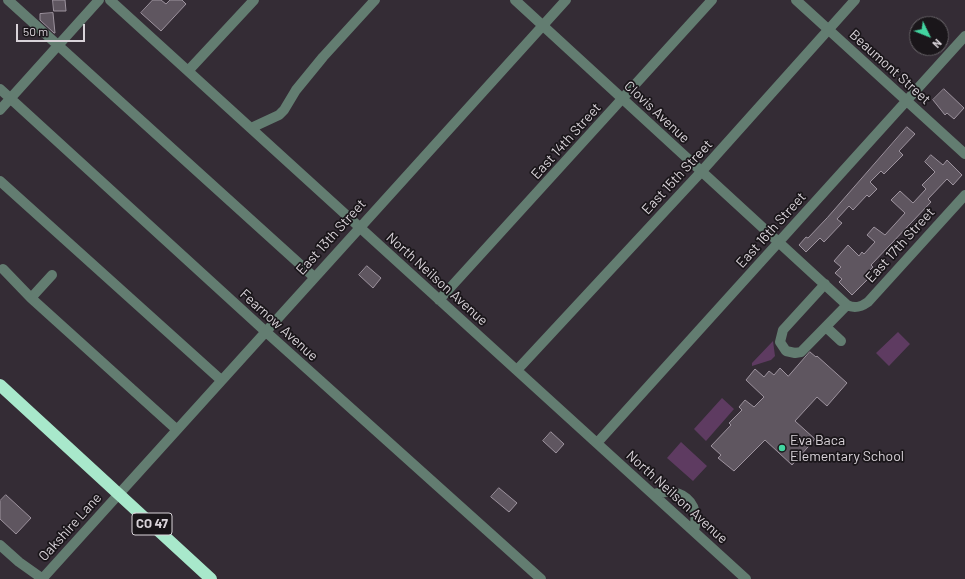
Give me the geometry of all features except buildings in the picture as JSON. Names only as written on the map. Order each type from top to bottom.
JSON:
[{"type":"highway","name":"CO 47","points":[[0,385],[211,579]]},
{"type":"street","points":[[8,0],[314,277]]},
{"type":"street","points":[[0,110],[99,0]]},
{"type":"street","name":"North Neilson Avenue","points":[[110,0],[746,579]]},
{"type":"street","points":[[188,72],[254,0]]},
{"type":"street","points":[[251,128],[279,115],[284,110],[296,90],[323,57],[375,0]]},
{"type":"street","name":"Clovis Avenue","points":[[515,0],[701,172],[850,306]]},
{"type":"street","name":"East 13th Street","points":[[118,493],[566,0]]},
{"type":"street","name":"East 14th Street","points":[[439,300],[712,0]]},
{"type":"street","name":"Beaumont Street","points":[[796,0],[965,154]]},
{"type":"street","name":"East 15th Street","points":[[517,370],[701,172],[856,0]]},
{"type":"street","name":"East 16th Street","points":[[597,443],[965,36]]},
{"type":"street","name":"Fearnow Avenue","points":[[0,89],[265,331],[541,579]]},
{"type":"street","points":[[0,181],[221,380]]},
{"type":"street","name":"East 17th Street","points":[[850,306],[861,306],[868,302],[965,195]]},
{"type":"street","points":[[2,269],[31,298],[176,429]]},
{"type":"street","points":[[31,298],[52,275]]},
{"type":"street","points":[[825,284],[783,330],[780,342],[786,351],[795,353],[801,352],[850,306]]},
{"type":"street","points":[[826,327],[840,341]]},
{"type":"street","points":[[653,494],[670,491],[685,496],[695,512],[696,522],[694,532]]},
{"type":"street","name":"Oakshire Lane","points":[[43,579],[118,493]]},
{"type":"street","points":[[0,545],[19,562],[43,579]]},
{"type":"shaded area","points":[[898,332],[910,344],[889,366],[876,353]]},
{"type":"shaded area","points":[[773,341],[775,356],[771,360],[752,366],[752,363]]},
{"type":"shaded area","points":[[722,398],[734,409],[706,441],[694,429]]},
{"type":"shaded area","points":[[681,442],[707,466],[693,481],[667,458]]},
{"type":"place","name":"Eva Baca Elementary School","points":[[782,448]]}]
